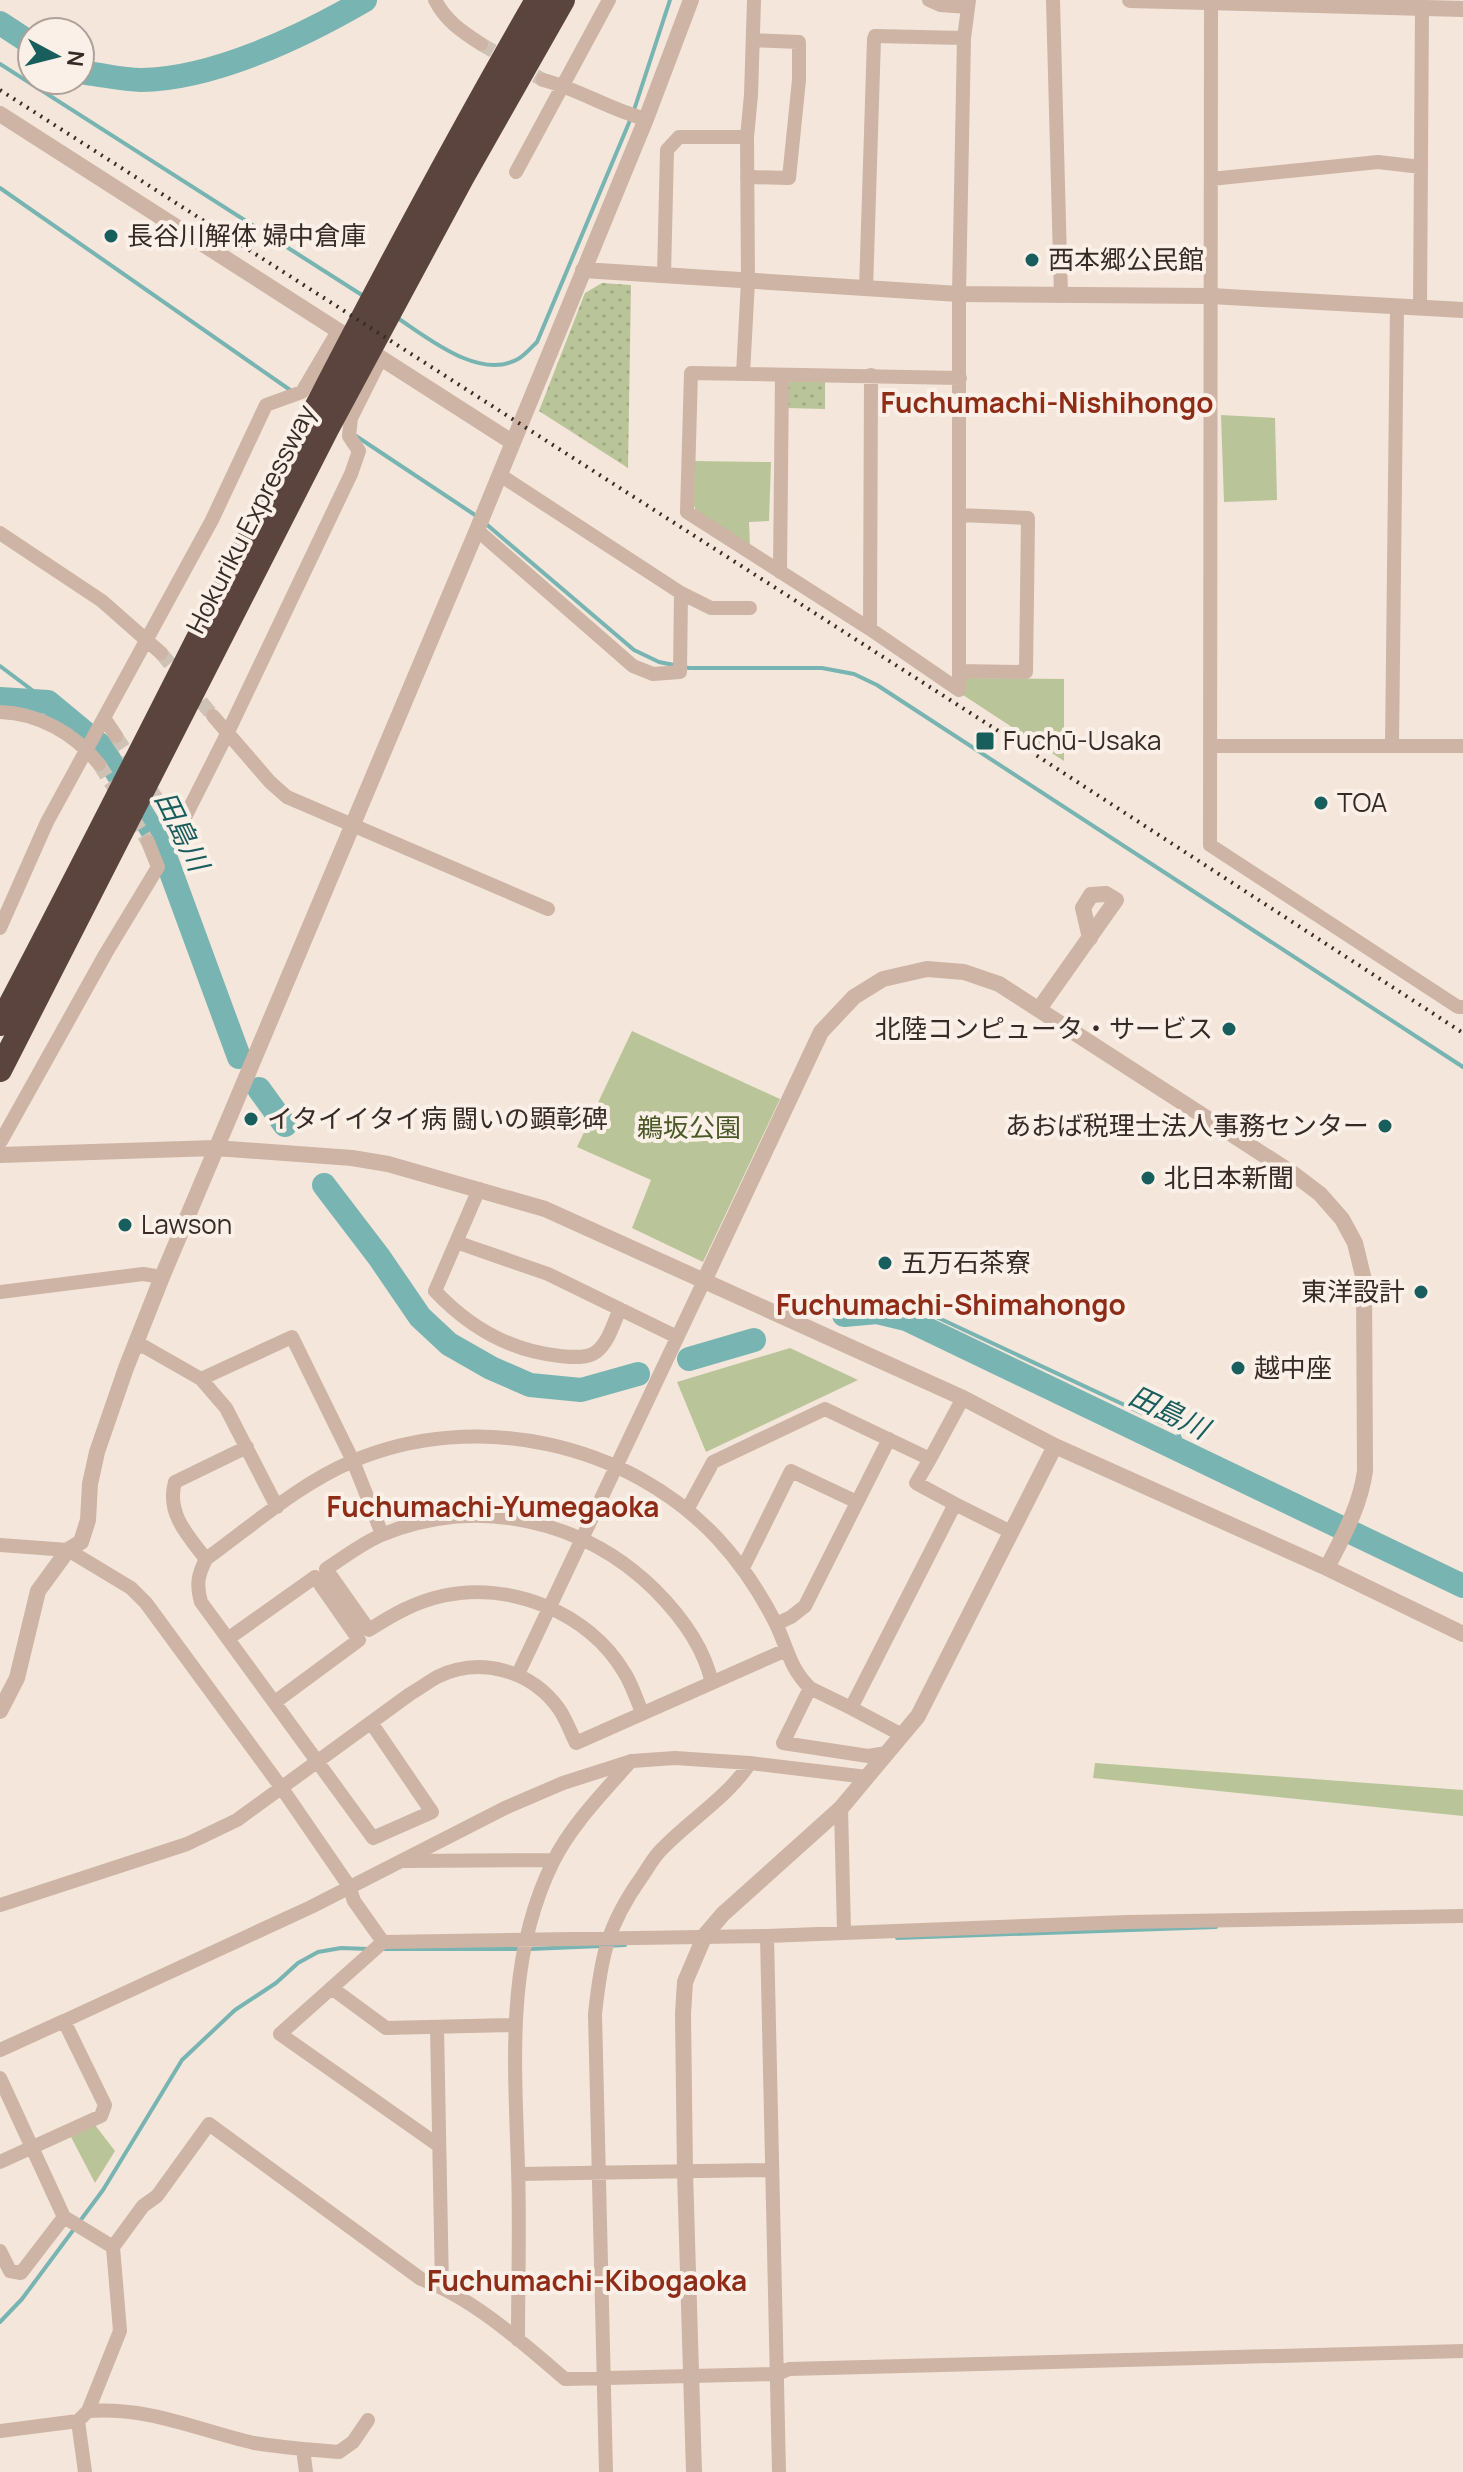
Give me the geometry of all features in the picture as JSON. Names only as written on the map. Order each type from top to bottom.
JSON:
[{"type":"highway","name":"Hokuriku Expressway","points":[[0,1024],[318,424],[537,0]]},
{"type":"highway","name":"Hokuriku Expressway","points":[[388,290],[563,0]]},
{"type":"highway","name":"Hokuriku Expressway","points":[[0,1070],[318,424]]},
{"type":"street","points":[[435,0],[455,27],[481,44]]},
{"type":"street","points":[[516,172],[609,0]]},
{"type":"street","points":[[743,374],[748,281],[747,137],[754,0]]},
{"type":"street","points":[[929,0],[940,5],[969,4],[964,38],[959,294],[960,378],[959,690],[687,512],[691,373],[960,378]]},
{"type":"street","points":[[1053,0],[1061,296]]},
{"type":"street","points":[[1130,0],[1463,9]]},
{"type":"street","points":[[0,1711],[17,1678],[38,1591],[68,1550],[81,1542],[88,1520],[90,1484],[97,1452],[162,1277],[354,827],[694,2]]},
{"type":"street","points":[[1211,2],[1210,845],[1458,1007],[1463,1007]]},
{"type":"street","points":[[1420,308],[1422,8]]},
{"type":"street","points":[[866,289],[875,36],[964,38]]},
{"type":"street","points":[[747,177],[789,178],[799,80],[799,42],[753,40]]},
{"type":"street","points":[[543,80],[564,85],[630,115],[646,119]]},
{"type":"street","points":[[0,114],[512,442]]},
{"type":"street","points":[[664,275],[667,150],[679,137],[747,137]]},
{"type":"street","points":[[1211,179],[1378,162],[1421,167]]},
{"type":"street","points":[[583,270],[959,294],[1211,296],[1463,310]]},
{"type":"street","points":[[1392,746],[1397,306]]},
{"type":"street","points":[[0,928],[47,822],[212,520],[266,405],[302,392],[338,331]]},
{"type":"street","points":[[166,813],[181,825],[351,474],[359,451],[349,436],[351,418],[381,358]]},
{"type":"street","points":[[780,572],[782,375]]},
{"type":"street","points":[[870,629],[871,375]]},
{"type":"street","points":[[500,475],[681,593],[711,608],[750,608]]},
{"type":"street","points":[[959,671],[1026,672],[1028,518],[960,515]]},
{"type":"street","points":[[477,530],[633,666],[653,674],[680,672],[681,593]]},
{"type":"street","points":[[0,533],[102,601],[161,653]]},
{"type":"street","points":[[0,712],[22,713],[47,722],[87,749],[99,764]]},
{"type":"street","points":[[213,716],[270,782],[287,797],[548,909]]},
{"type":"street","points":[[104,718],[116,736]]},
{"type":"street","points":[[1211,746],[1463,746]]},
{"type":"street","points":[[1,1141],[158,867],[148,842]]},
{"type":"street","points":[[1039,1009],[1090,938]]},
{"type":"street","points":[[518,1674],[821,1032],[854,997],[883,979],[927,969],[964,972],[999,984],[1295,1175],[1320,1194],[1342,1219],[1355,1243],[1364,1280],[1365,1471],[1362,1493],[1327,1568]]},
{"type":"street","points":[[0,1155],[215,1148],[352,1158],[388,1164],[545,1209],[963,1398],[1055,1446],[1327,1568],[1463,1634]]},
{"type":"street","points":[[479,1189],[435,1291],[453,1310],[491,1336],[519,1348],[573,1357],[593,1355],[604,1345],[620,1309]]},
{"type":"street","points":[[456,1242],[548,1274],[677,1337]]},
{"type":"street","points":[[0,1292],[143,1274],[162,1277]]},
{"type":"street","points":[[201,1379],[292,1337],[353,1461],[382,1534]]},
{"type":"street","points":[[135,1346],[145,1347],[201,1379],[226,1408],[277,1507]]},
{"type":"street","points":[[963,1398],[916,1483],[1011,1532]]},
{"type":"street","points":[[687,1510],[713,1462],[825,1409],[930,1459]]},
{"type":"street","points":[[372,1724],[432,1812],[373,1838],[201,1602],[198,1576],[206,1559],[312,1483],[353,1461],[394,1447],[462,1436],[502,1437],[556,1446],[617,1468],[657,1489],[687,1510],[743,1568],[776,1624],[796,1674],[810,1688],[902,1735]]},
{"type":"street","points":[[776,1624],[805,1606],[889,1439]]},
{"type":"street","points":[[694,2472],[685,2172],[685,1982],[705,1935],[723,1914],[841,1808],[918,1716],[1055,1446]]},
{"type":"street","points":[[206,1559],[180,1526],[171,1495],[175,1482],[247,1447]]},
{"type":"street","points":[[743,1568],[791,1471],[857,1502]]},
{"type":"street","points":[[851,1708],[955,1504]]},
{"type":"street","points":[[642,1712],[624,1672],[602,1644],[577,1623],[551,1608],[504,1594],[442,1596],[396,1612],[369,1630],[326,1569],[382,1534],[451,1516],[513,1517],[548,1525],[584,1539],[637,1573],[663,1598],[699,1647],[709,1667],[712,1683]]},
{"type":"street","points":[[0,1545],[68,1550],[131,1588],[146,1603],[281,1787],[383,1942]]},
{"type":"street","points":[[229,1638],[315,1577],[359,1640],[275,1702]]},
{"type":"street","points":[[0,1905],[187,1844],[237,1820],[437,1677],[468,1667],[498,1668],[518,1674],[533,1683],[561,1711],[576,1743],[786,1650]]},
{"type":"street","points":[[781,1766],[783,1743],[810,1688]]},
{"type":"street","points":[[783,1743],[868,1756],[887,1753]]},
{"type":"street","points":[[0,2050],[311,1907],[505,1808],[563,1783],[632,1761],[675,1758],[750,1763],[867,1777]]},
{"type":"street","points":[[518,2340],[514,2025],[525,1939],[535,1904],[554,1860],[590,1808],[632,1761]]},
{"type":"street","points":[[606,2472],[595,2014],[600,1964],[607,1938],[626,1899],[661,1850],[739,1779],[750,1763]]},
{"type":"street","points":[[841,1808],[844,1932]]},
{"type":"street","points":[[401,1861],[554,1860]]},
{"type":"street","points":[[438,2145],[280,2034],[383,1942],[767,1936],[1127,1922],[1463,1916]]},
{"type":"street","points":[[767,1936],[779,2472]]},
{"type":"street","points":[[333,1989],[386,2028],[514,2025]]},
{"type":"street","points":[[0,2162],[101,2116],[105,2105],[64,2021]]},
{"type":"street","points":[[437,2027],[442,2287]]},
{"type":"street","points":[[0,2078],[64,2217],[113,2247]]},
{"type":"street","points":[[85,2472],[83,2416],[120,2331],[113,2247],[143,2206],[157,2196],[209,2124],[421,2279],[442,2287],[518,2340],[565,2379],[777,2374],[789,2369],[1463,2351]]},
{"type":"street","points":[[518,2174],[771,2170]]},
{"type":"street","points":[[0,2251],[10,2271],[21,2273],[64,2217]]},
{"type":"street","points":[[0,2431],[117,2410],[155,2414],[256,2443],[339,2452],[353,2442],[368,2420]]},
{"type":"street","points":[[303,2449],[306,2472]]},
{"type":"green space","points":[[602,283],[631,285],[628,468],[539,411],[585,293]]},
{"type":"green space","points":[[793,379],[825,380],[825,409],[786,408],[785,386]]},
{"type":"green space","points":[[1221,415],[1275,418],[1277,500],[1224,502]]},
{"type":"green space","points":[[693,461],[771,462],[769,521],[749,522],[750,547],[697,513],[693,503]]},
{"type":"green space","points":[[964,678],[1064,679],[1064,761],[963,695]]},
{"type":"green space","name":"鵜坂公園","points":[[632,1031],[780,1099],[703,1262],[632,1228],[651,1180],[577,1147]]},
{"type":"green space","points":[[790,1348],[858,1380],[706,1452],[677,1382]]},
{"type":"green space","points":[[1095,1763],[1463,1790],[1463,1816],[1093,1778]]},
{"type":"green space","points":[[95,2125],[115,2151],[95,2183],[71,2137]]},
{"type":"waterway","points":[[96,74],[141,80],[169,78],[228,64],[314,28],[365,0]]},
{"type":"waterway","points":[[634,110],[670,0]]},
{"type":"waterway","points":[[0,23],[16,34]]},
{"type":"waterway","points":[[0,64],[365,297]]},
{"type":"waterway","points":[[396,317],[438,345],[470,361],[487,365],[503,364],[525,354],[537,342],[631,118]]},
{"type":"waterway","points":[[0,188],[293,392]]},
{"type":"waterway","points":[[356,436],[478,517]]},
{"type":"waterway","points":[[485,523],[634,650],[659,662],[689,668],[822,668],[854,674],[877,685],[1463,1067]]},
{"type":"waterway","points":[[0,666],[48,702]]},
{"type":"waterway","name":"田島川","points":[[0,699],[48,702],[101,746],[161,845],[239,1057]]},
{"type":"waterway","name":"田島川","points":[[259,1089],[285,1125]]},
{"type":"waterway","name":"田島川","points":[[324,1185],[420,1317],[449,1344],[491,1368],[530,1385],[581,1390],[638,1374]]},
{"type":"waterway","points":[[912,1322],[923,1311],[1176,1429],[1180,1438],[1176,1449]]},
{"type":"waterway","name":"田島川","points":[[844,1315],[877,1312],[906,1319],[1463,1586]]},
{"type":"waterway","name":"田島川","points":[[689,1359],[754,1340]]},
{"type":"waterway","points":[[897,1938],[1216,1927]]},
{"type":"waterway","points":[[530,1949],[625,1945]]},
{"type":"waterway","points":[[0,2322],[22,2299],[103,2190],[182,2060],[235,2010],[276,1983],[298,1963],[318,1952],[341,1948],[369,1949]]},
{"type":"waterway","points":[[382,1949],[521,1949]]},
{"type":"tunnel","points":[[481,44],[543,80]]},
{"type":"tunnel","points":[[161,653],[213,716]]},
{"type":"tunnel","points":[[116,736],[166,813]]},
{"type":"tunnel","points":[[99,764],[148,842]]},
{"type":"railway","points":[[0,90],[1463,1033]]},
{"type":"place","name":"長谷川解体 婦中倉庫","points":[[111,236]]},
{"type":"place","name":"西本郷公民館","points":[[1032,260]]},
{"type":"place","name":"Fuchū-Usaka","points":[[985,741]]},
{"type":"place","name":"TOA","points":[[1321,803]]},
{"type":"place","name":"北陸コンピュータ・サービス","points":[[1229,1029]]},
{"type":"place","name":"イタイイタイ病 闘いの顕彰碑","points":[[251,1119]]},
{"type":"place","name":"あおば税理士法人事務センター","points":[[1385,1126]]},
{"type":"place","name":"北日本新聞","points":[[1148,1178]]},
{"type":"place","name":"Lawson","points":[[125,1225]]},
{"type":"place","name":"五万石茶寮","points":[[885,1263]]},
{"type":"place","name":"東洋設計","points":[[1421,1292]]},
{"type":"place","name":"越中座","points":[[1238,1368]]},
{"type":"district","name":"Fuchumachi-Nishihongo","points":[[1047,403]]},
{"type":"district","name":"Fuchumachi-Shimahongo","points":[[951,1305]]},
{"type":"district","name":"Fuchumachi-Yumegaoka","points":[[493,1507]]},
{"type":"district","name":"Fuchumachi-Kibogaoka","points":[[587,2281]]}]
